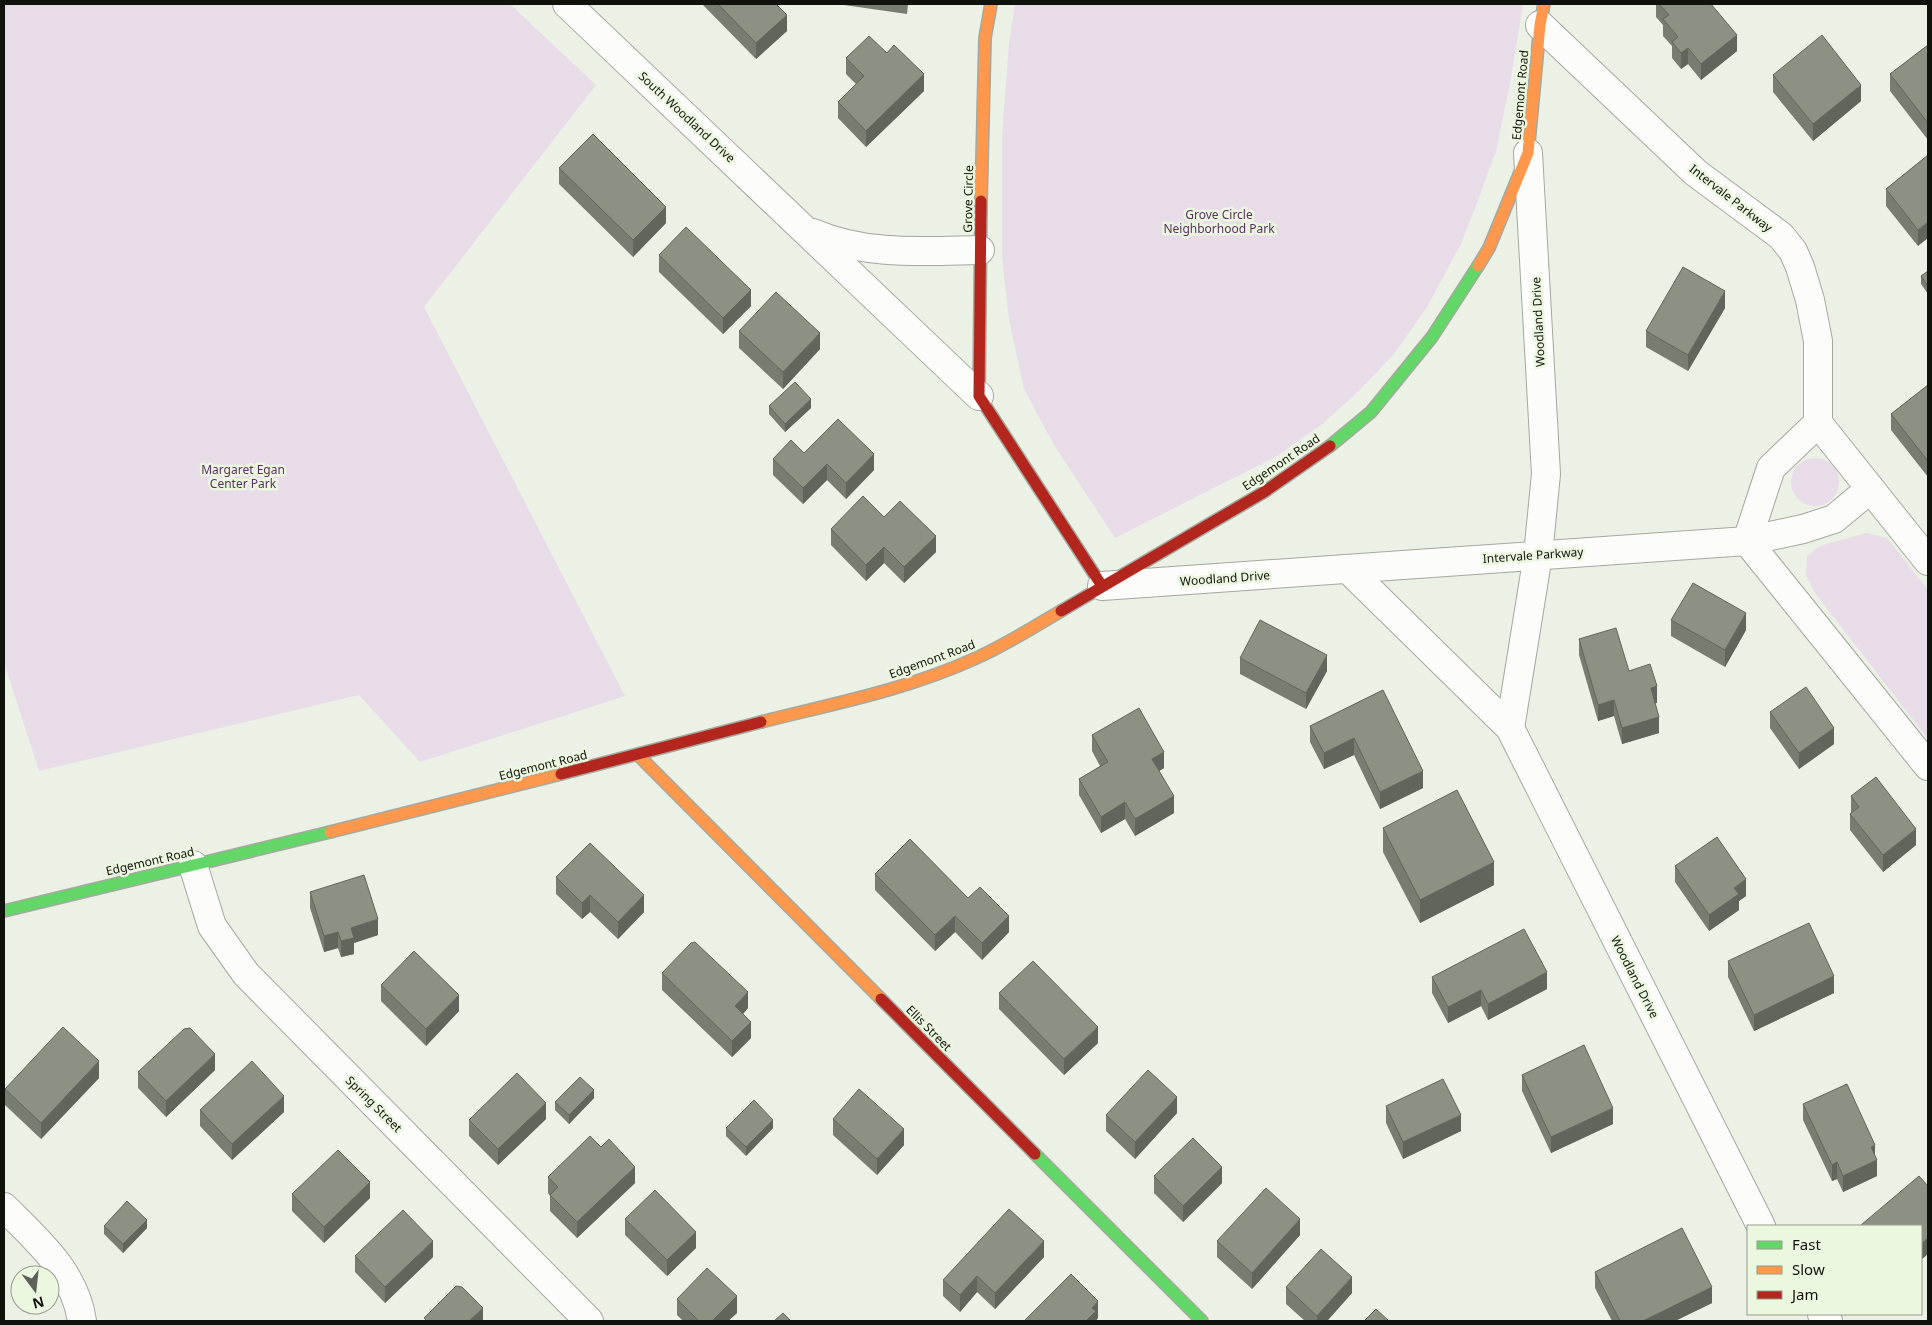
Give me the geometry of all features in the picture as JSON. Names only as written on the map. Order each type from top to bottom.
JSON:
[{"type":"street","name":"South Woodland Drive","points":[[567,4],[980,396]]},
{"type":"street","name":"Grove Circle","points":[[980,396],[980,250],[985,38],[991,4]]},
{"type":"street","name":"Edgemont Road","points":[[4,911],[193,864],[386,820],[902,686],[942,672],[1001,646],[1264,492],[1323,451],[1372,412],[1432,337],[1489,248],[1528,152],[1542,14]]},
{"type":"street","name":"Intervale Parkway","points":[[1542,14],[1696,173],[1781,236],[1793,251],[1810,300],[1818,341],[1818,423]]},
{"type":"street","name":"Woodland Drive","points":[[1510,728],[1538,554],[1546,474],[1528,152]]},
{"type":"street","name":"South Woodland Drive","points":[[807,230],[824,237],[871,249],[901,251],[980,250]]},
{"type":"street","points":[[980,396],[1102,586]]},
{"type":"street","points":[[1928,561],[1818,423],[1771,468],[1747,541],[1928,766]]},
{"type":"street","name":"Intervale Parkway","points":[[1349,570],[1538,554],[1747,541],[1803,529],[1834,519],[1870,488]]},
{"type":"street","name":"Woodland Drive","points":[[1102,586],[1349,570],[1510,728],[1760,1225]]},
{"type":"street","name":"Ellis Street","points":[[638,755],[1202,1321]]},
{"type":"street","name":"Spring Street","points":[[193,864],[212,926],[246,974],[589,1321]]},
{"type":"street","points":[[4,1207],[56,1260],[69,1280],[76,1297],[82,1321]]},
{"type":"green space","name":"Margaret Egan Center Park","points":[[4,4],[510,4],[596,85],[424,307],[625,696],[420,762],[359,695],[39,771],[4,662]]},
{"type":"green space","name":"Grove Circle Neighborhood Park","points":[[1015,4],[1523,4],[1496,151],[1477,203],[1461,244],[1427,307],[1394,354],[1359,391],[1321,425],[1277,456],[1115,538],[1054,445],[1024,389],[1009,320],[1002,256],[1002,136],[1009,43]]},
{"type":"green space","points":[[1810,458],[1820,458],[1832,465],[1839,477],[1839,487],[1832,499],[1820,506],[1810,506],[1802,502],[1795,495],[1791,487],[1791,477],[1795,469],[1802,462]]},
{"type":"green space","points":[[1866,533],[1887,538],[1928,590],[1928,739],[1815,593],[1806,575],[1807,556],[1820,546]]},
{"type":"building","points":[[718,4],[776,4],[787,15],[756,43]]},
{"type":"building","points":[[1659,4],[1711,4],[1737,35],[1701,64],[1688,48],[1681,53],[1672,42],[1678,37],[1663,19],[1669,15]]},
{"type":"building","points":[[1822,35],[1861,85],[1813,124],[1773,75]]},
{"type":"building","points":[[869,36],[887,53],[894,45],[924,74],[866,131],[838,102],[864,76],[846,58]]},
{"type":"building","points":[[1928,45],[1928,123],[1890,74]]},
{"type":"building","points":[[593,134],[666,207],[633,240],[559,168]]},
{"type":"building","points":[[1928,155],[1928,222],[1918,230],[1886,189]]},
{"type":"building","points":[[686,227],[751,290],[723,318],[659,255]]},
{"type":"building","points":[[1683,267],[1725,291],[1688,355],[1646,331]]},
{"type":"building","points":[[1928,271],[1928,286],[1921,276]]},
{"type":"building","points":[[776,292],[820,333],[783,372],[739,331]]},
{"type":"building","points":[[795,382],[811,399],[785,424],[769,406]]},
{"type":"building","points":[[1928,385],[1928,461],[1891,414]]},
{"type":"building","points":[[838,419],[874,454],[846,483],[827,464],[803,488],[773,459],[791,440],[804,453]]},
{"type":"building","points":[[863,496],[884,517],[900,501],[936,536],[904,567],[884,547],[866,565],[831,529]]},
{"type":"building","points":[[1693,583],[1746,613],[1725,650],[1671,620]]},
{"type":"building","points":[[1260,620],[1327,655],[1306,693],[1240,658]]},
{"type":"building","points":[[1616,628],[1629,671],[1650,664],[1657,686],[1651,688],[1659,717],[1622,728],[1614,700],[1598,705],[1579,639]]},
{"type":"building","points":[[1806,687],[1834,728],[1799,753],[1770,712]]},
{"type":"building","points":[[1383,690],[1423,771],[1380,792],[1354,738],[1324,753],[1310,726]]},
{"type":"building","points":[[1139,708],[1164,752],[1152,759],[1174,796],[1135,819],[1125,802],[1101,817],[1079,779],[1108,762],[1092,735]]},
{"type":"building","points":[[1876,777],[1916,829],[1883,855],[1850,814],[1859,807],[1851,796]]},
{"type":"building","points":[[1457,790],[1494,862],[1420,900],[1383,828]]},
{"type":"building","points":[[1717,837],[1746,879],[1734,888],[1739,894],[1709,915],[1675,866]]},
{"type":"building","points":[[910,839],[968,898],[980,887],[1009,916],[982,943],[955,916],[935,935],[875,874]]},
{"type":"building","points":[[590,843],[644,895],[618,922],[590,895],[582,903],[556,877]]},
{"type":"building","points":[[364,875],[378,919],[351,928],[354,938],[341,941],[338,932],[324,936],[310,892]]},
{"type":"building","points":[[1809,923],[1834,976],[1754,1015],[1728,961]]},
{"type":"building","points":[[1524,929],[1547,972],[1488,1004],[1481,990],[1448,1007],[1432,977]]},
{"type":"building","points":[[695,942],[748,992],[735,1006],[751,1022],[732,1041],[662,973],[691,943]]},
{"type":"building","points":[[414,951],[459,995],[426,1029],[381,985]]},
{"type":"building","points":[[1033,961],[1098,1027],[1064,1059],[999,993]]},
{"type":"building","points":[[63,1027],[99,1061],[41,1123],[5,1089]]},
{"type":"building","points":[[190,1028],[215,1054],[166,1101],[138,1072],[184,1029]]},
{"type":"building","points":[[1584,1045],[1613,1108],[1551,1137],[1522,1075]]},
{"type":"building","points":[[252,1061],[284,1096],[232,1144],[200,1110]]},
{"type":"building","points":[[1148,1070],[1177,1097],[1135,1142],[1106,1115]]},
{"type":"building","points":[[517,1073],[546,1103],[498,1149],[469,1120]]},
{"type":"building","points":[[580,1077],[594,1090],[569,1115],[555,1102]]},
{"type":"building","points":[[1443,1079],[1461,1115],[1403,1142],[1386,1106]]},
{"type":"building","points":[[1847,1084],[1875,1145],[1871,1147],[1877,1160],[1843,1176],[1837,1162],[1832,1165],[1803,1104]]},
{"type":"building","points":[[859,1089],[904,1129],[877,1159],[833,1119]]},
{"type":"building","points":[[754,1100],[773,1120],[746,1147],[726,1128]]},
{"type":"building","points":[[590,1136],[601,1147],[609,1139],[635,1167],[577,1222],[550,1195],[558,1187],[548,1177]]},
{"type":"building","points":[[1193,1138],[1222,1167],[1183,1206],[1154,1176]]},
{"type":"building","points":[[338,1150],[370,1182],[324,1227],[292,1194]]},
{"type":"building","points":[[1919,1176],[1928,1186],[1928,1238],[1922,1243],[1922,1225],[1861,1225]]},
{"type":"building","points":[[1266,1188],[1300,1219],[1252,1273],[1217,1241]]},
{"type":"building","points":[[655,1190],[696,1232],[667,1260],[625,1219]]},
{"type":"building","points":[[127,1201],[147,1220],[123,1244],[104,1226]]},
{"type":"building","points":[[1009,1209],[1044,1241],[995,1293],[977,1276],[960,1295],[943,1280]]},
{"type":"building","points":[[403,1210],[433,1241],[385,1287],[355,1256]]},
{"type":"building","points":[[1682,1228],[1712,1287],[1643,1321],[1620,1321],[1595,1272]]},
{"type":"building","points":[[1321,1249],[1352,1277],[1317,1316],[1286,1287]]},
{"type":"building","points":[[707,1268],[737,1296],[712,1321],[699,1321],[677,1299]]},
{"type":"building","points":[[1071,1274],[1098,1301],[1092,1308],[1096,1311],[1086,1321],[1024,1321]]},
{"type":"building","points":[[456,1286],[462,1287],[483,1308],[469,1321],[427,1321],[424,1318]]},
{"type":"building","points":[[1376,1309],[1389,1321],[1364,1321]]},
{"type":"building","points":[[783,1313],[791,1321],[774,1321]]},
{"type":"traffic: fast","points":[[1330,446],[1371,412],[1432,337],[1478,266]]},
{"type":"traffic: fast","points":[[4,911],[330,832]]},
{"type":"traffic: fast","points":[[1035,1154],[1202,1321]]},
{"type":"traffic: slow","points":[[981,201],[985,38],[991,4]]},
{"type":"traffic: slow","points":[[1478,266],[1489,248],[1528,153],[1540,25],[1544,4]]},
{"type":"traffic: slow","points":[[761,722],[895,688],[948,670],[996,648],[1061,611]]},
{"type":"traffic: slow","points":[[638,755],[881,999]]},
{"type":"traffic: slow","points":[[330,832],[561,774]]},
{"type":"traffic: jam","points":[[981,201],[979,396],[1102,586]]},
{"type":"traffic: jam","points":[[1061,611],[1264,492],[1330,446]]},
{"type":"traffic: jam","points":[[561,774],[761,722]]},
{"type":"traffic: jam","points":[[881,999],[1035,1154]]}]
